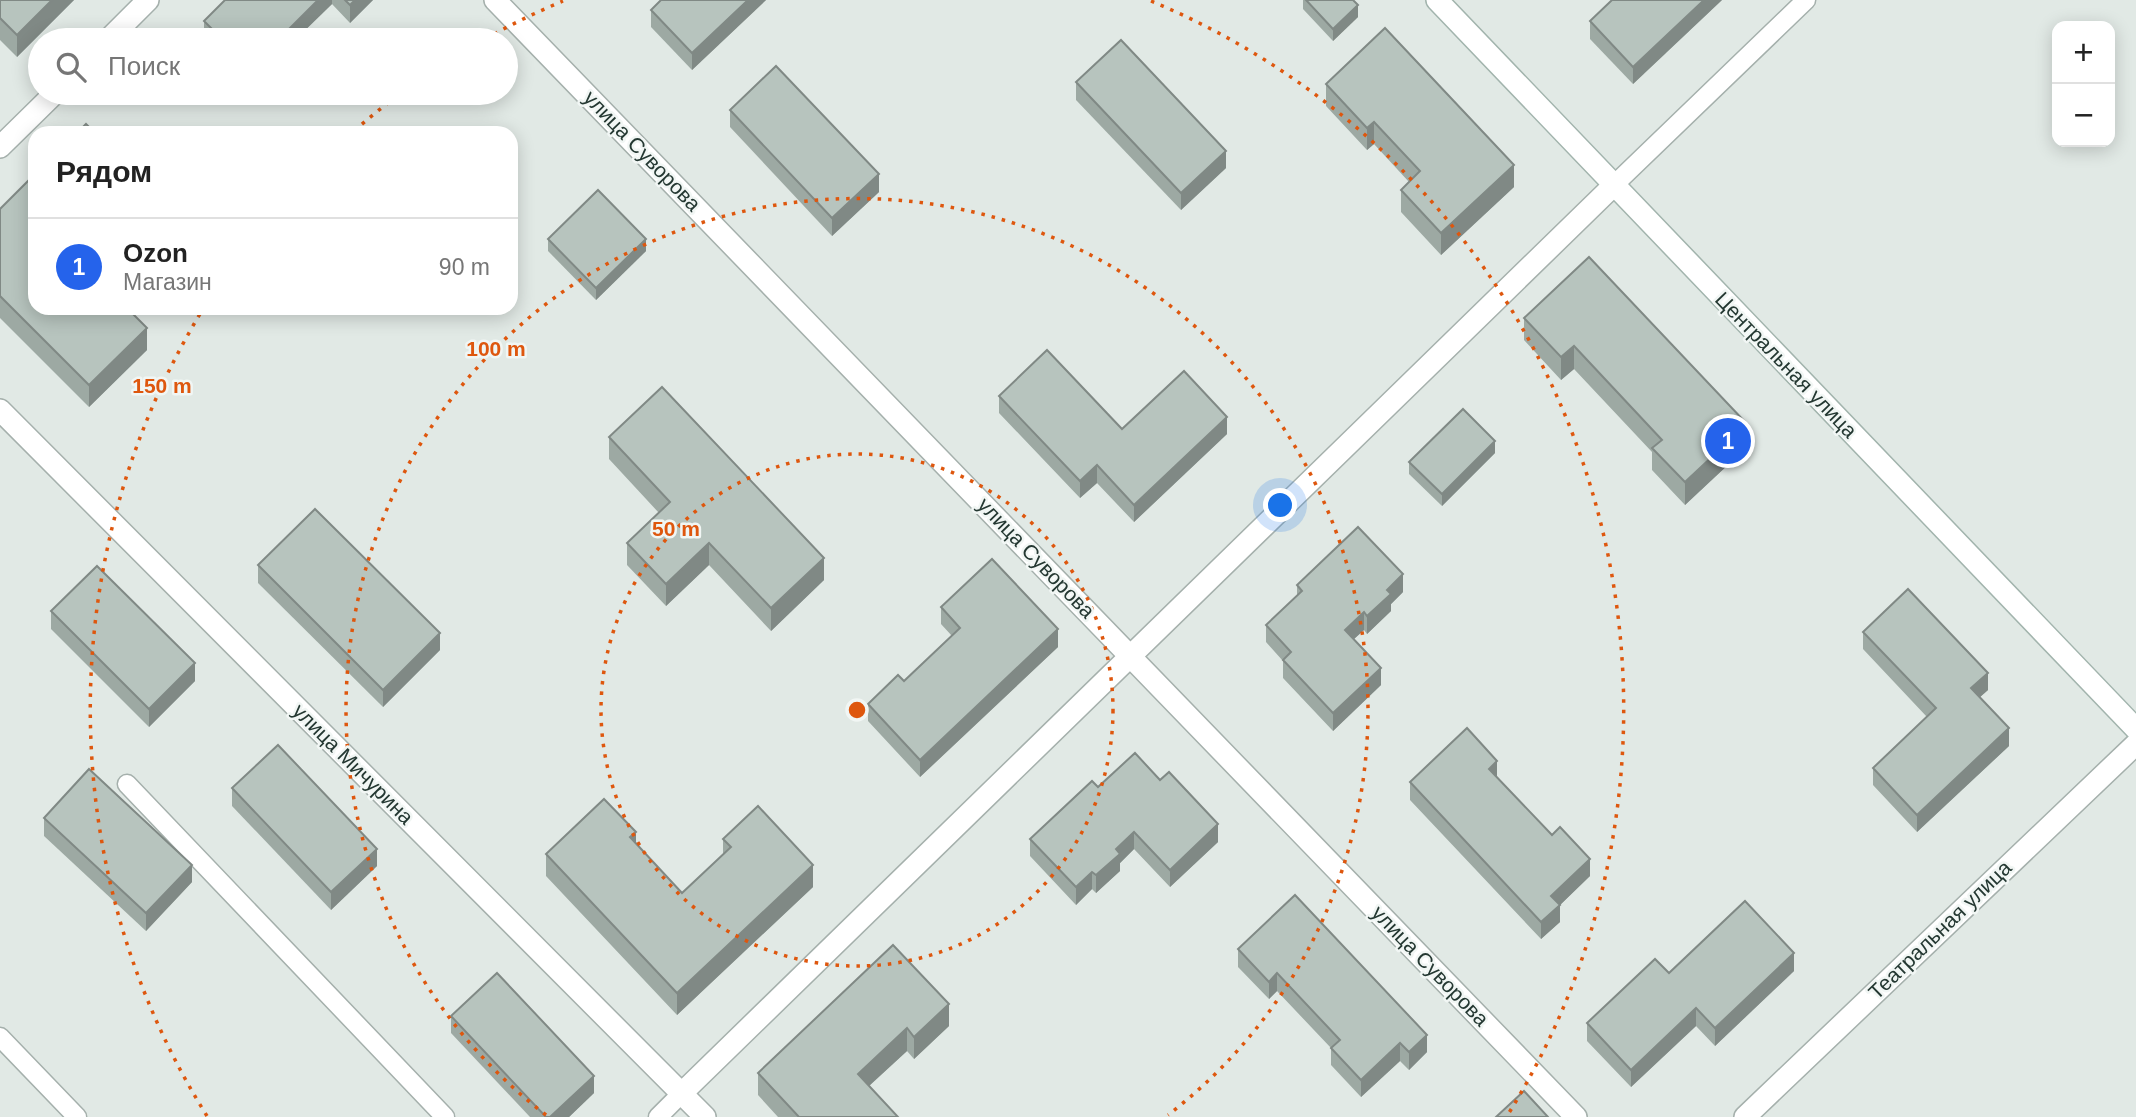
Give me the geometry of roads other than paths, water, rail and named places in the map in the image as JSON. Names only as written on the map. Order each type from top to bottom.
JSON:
[{"type":"street","points":[[120,28],[148,0]]},
{"type":"street","name":"улица Суворова","points":[[495,0],[1576,1117]]},
{"type":"street","name":"Центральная улица","points":[[1437,0],[2136,729]]},
{"type":"street","points":[[0,147],[43,105]]},
{"type":"street","points":[[682,1093],[1614,185]]},
{"type":"street","name":"улица Мичурина","points":[[0,410],[705,1117]]},
{"type":"street","name":"Театральная улица","points":[[1745,1117],[2136,744]]},
{"type":"lane","points":[[1614,185],[1806,0]]},
{"type":"lane","points":[[127,784],[445,1117]]},
{"type":"lane","points":[[0,1037],[77,1117]]},
{"type":"lane","points":[[658,1117],[682,1093]]},
{"type":"place","name":"Ozon","points":[[1728,441]]}]
